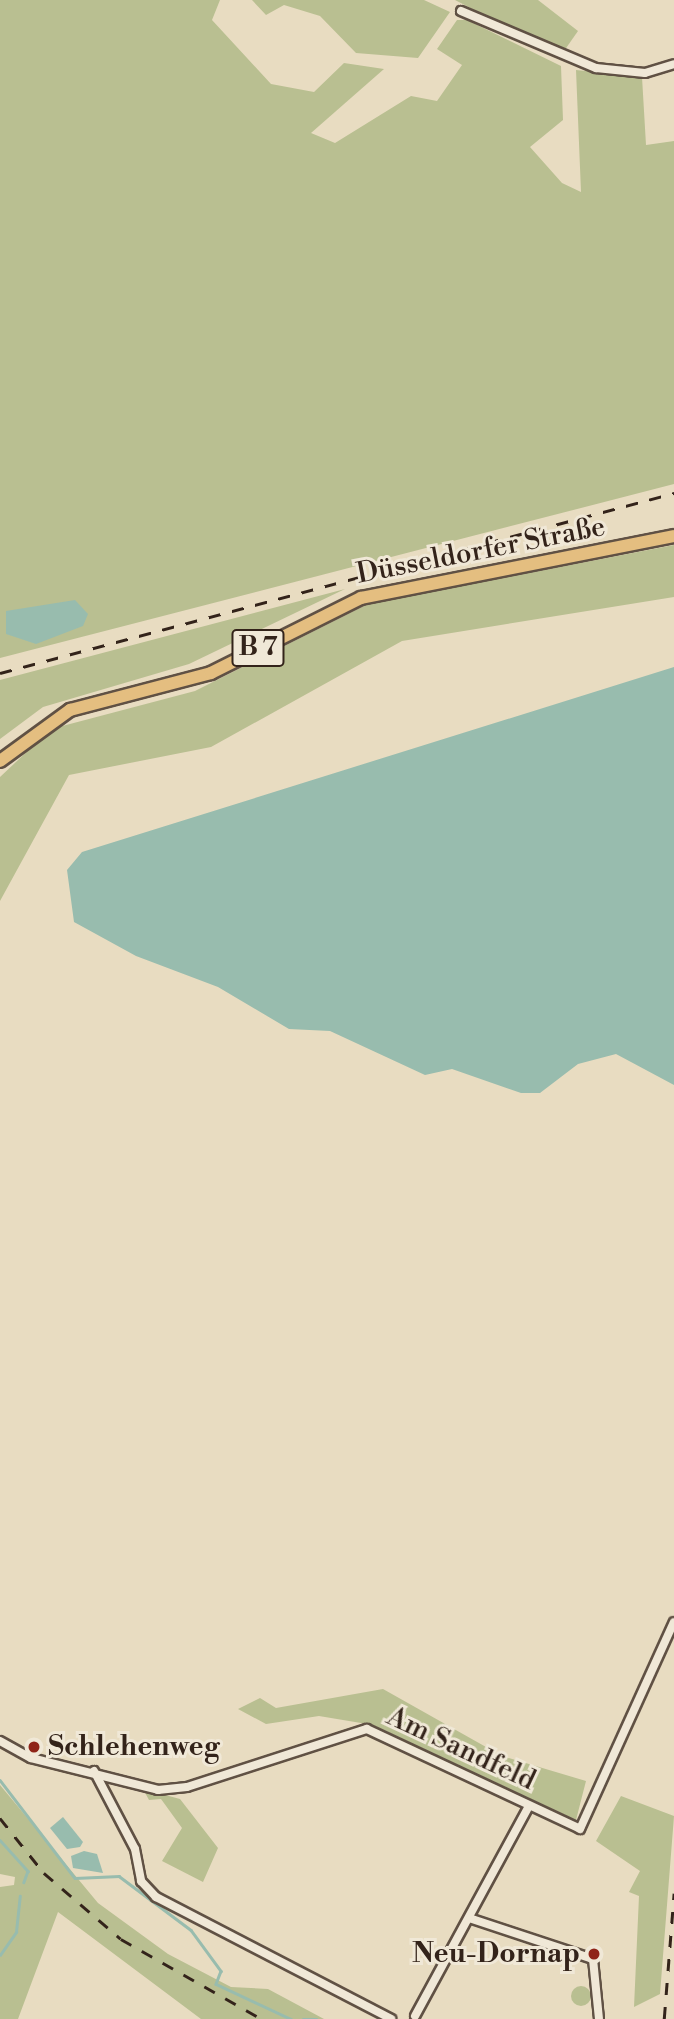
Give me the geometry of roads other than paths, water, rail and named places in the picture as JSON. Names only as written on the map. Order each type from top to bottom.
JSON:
[{"type":"main road","name":"Düsseldorfer Straße","points":[[0,761],[70,710],[211,673],[361,598],[674,536]]},
{"type":"street","points":[[461,11],[596,68],[645,73],[674,64]]},
{"type":"street","name":"Am Sandfeld","points":[[0,1741],[31,1758],[94,1771],[158,1790],[187,1787],[367,1729],[580,1829],[674,1622]]},
{"type":"street","points":[[94,1771],[135,1849],[141,1881],[156,1897],[391,2019]]},
{"type":"street","points":[[415,2016],[529,1806]]},
{"type":"street","points":[[469,1917],[593,1959],[599,2019]]},
{"type":"waterway","points":[[0,1780],[75,1878],[119,1876],[191,1930],[221,1971],[216,1984],[291,2019]]},
{"type":"waterway","points":[[0,1840],[28,1871],[24,1882]]},
{"type":"waterway","points":[[0,1955],[16,1932],[20,1896]]},
{"type":"waterway","points":[[303,2019],[317,2019]]},
{"type":"railway","points":[[0,673],[674,493]]},
{"type":"railway","points":[[0,1818],[44,1873],[121,1939],[262,2019]]},
{"type":"railway","points":[[664,2019],[674,1893]]},
{"type":"place","name":"Schlehenweg","points":[[34,1747]]},
{"type":"place","name":"Neu-Dornap","points":[[594,1954]]}]
